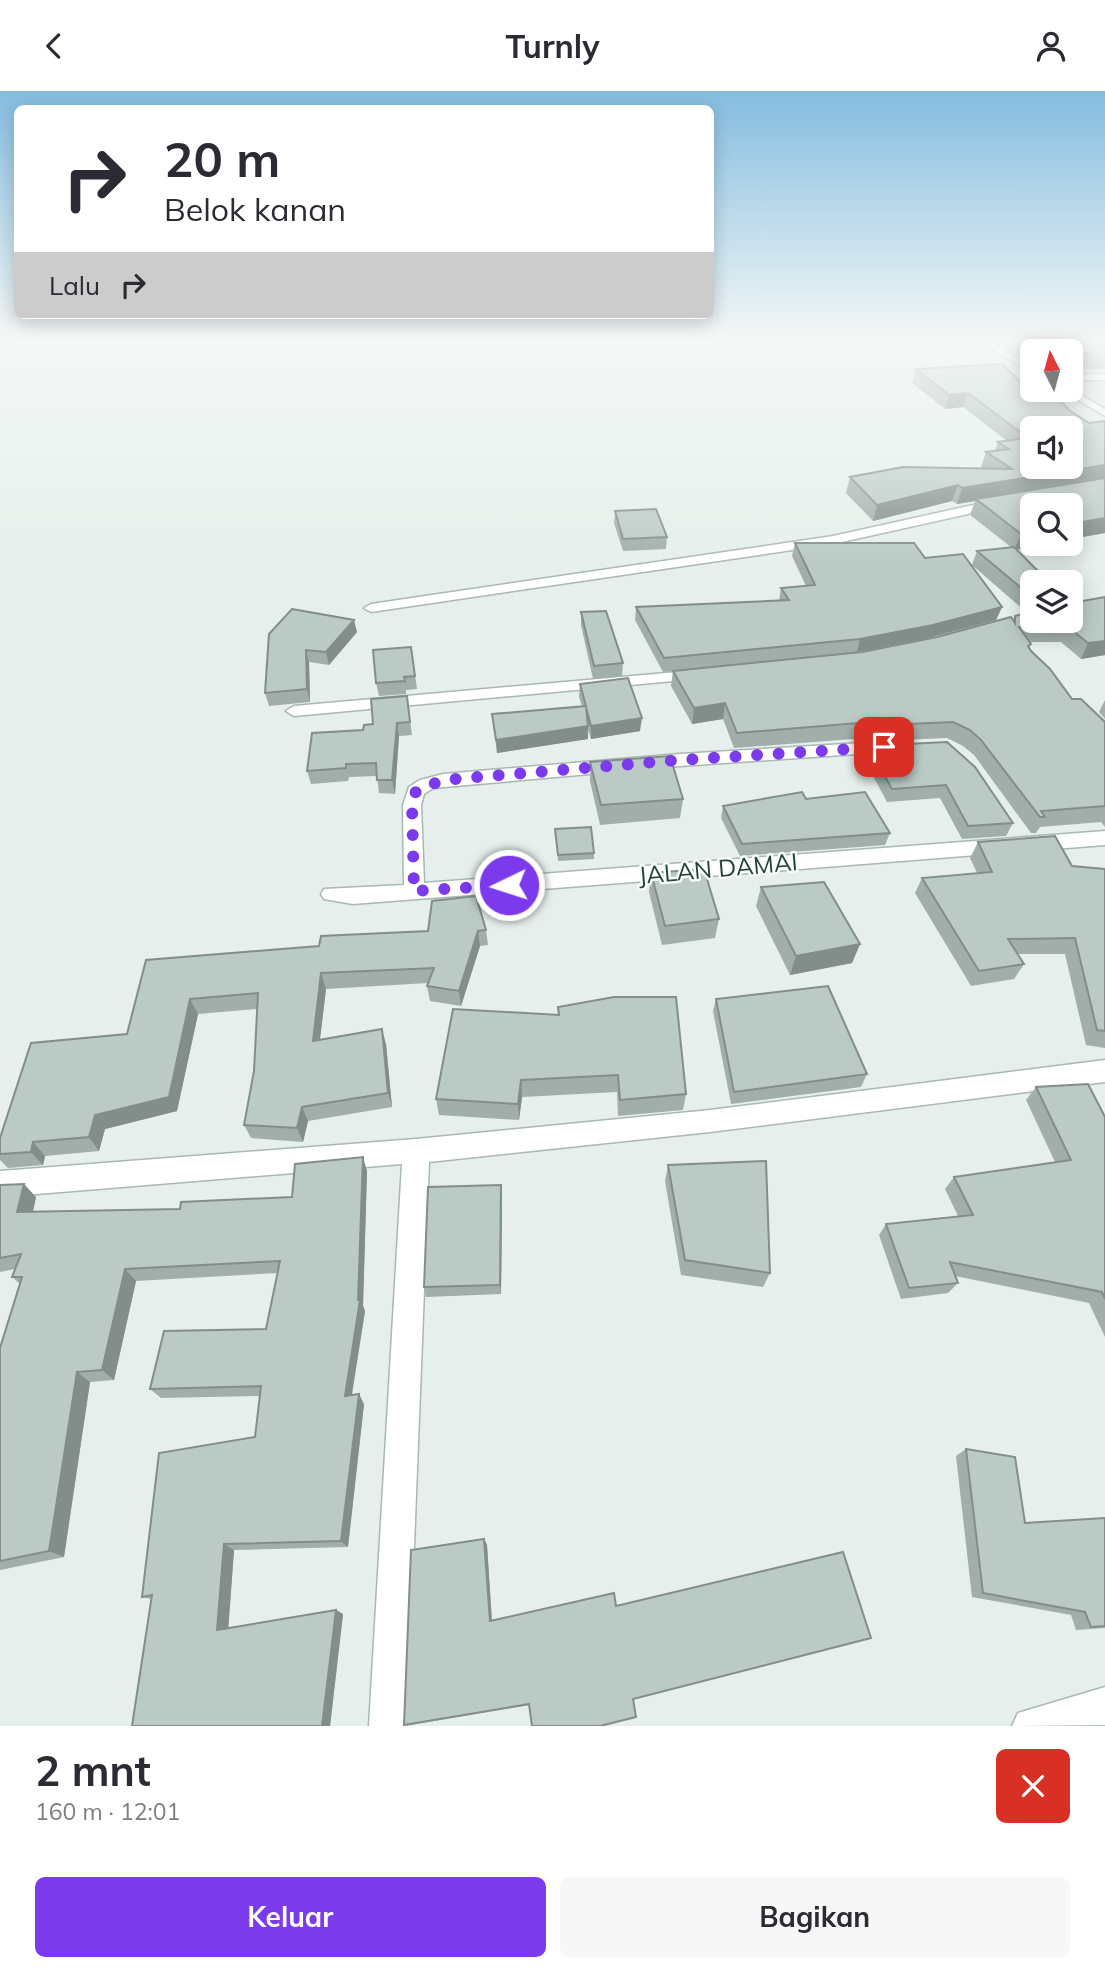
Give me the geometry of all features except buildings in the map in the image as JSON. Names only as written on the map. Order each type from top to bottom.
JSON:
[{"type":"street","points":[[371,608],[833,540],[960,510],[1015,501]]},
{"type":"street","points":[[294,711],[718,673]]},
{"type":"street","points":[[414,891],[412,805],[416,791],[427,784],[443,780],[680,760],[909,746]]},
{"type":"street","points":[[1010,822],[1024,843]]},
{"type":"street","name":"JALAN DAMAI","points":[[331,894],[353,896],[1105,838]]},
{"type":"street","points":[[0,1184],[416,1151],[710,1121],[1105,1071]]},
{"type":"street","points":[[388,1726],[416,1151]]},
{"type":"street","points":[[1031,1726],[1105,1706]]},
{"type":"route","points":[[509,885],[414,891],[411,849],[412,805],[416,791],[427,784],[443,780],[680,760],[884,747]]}]
